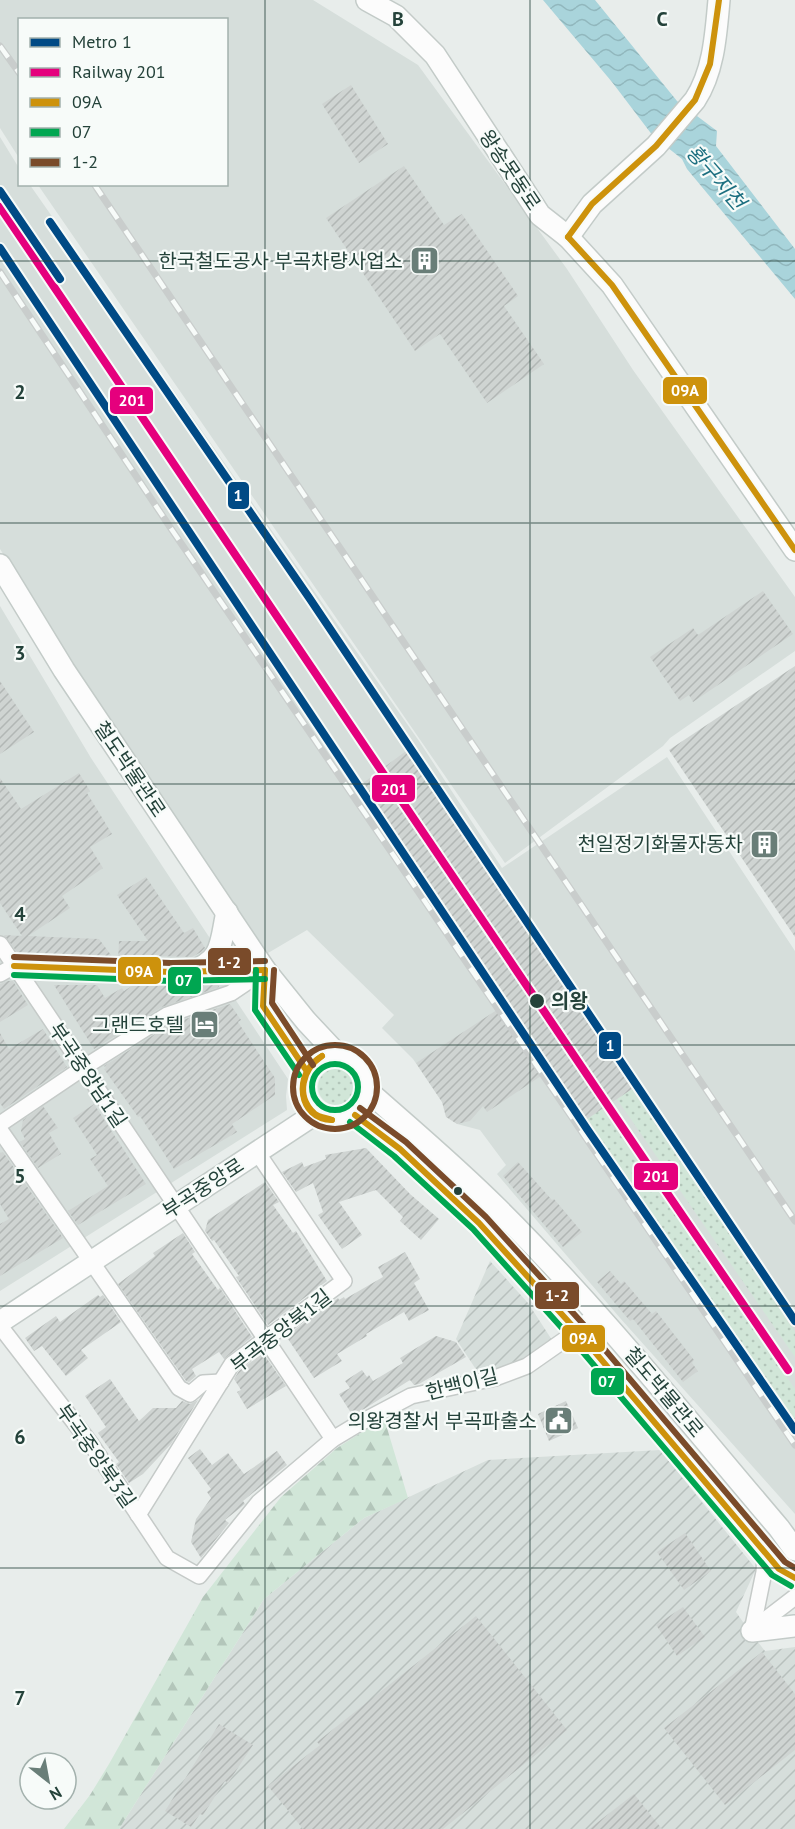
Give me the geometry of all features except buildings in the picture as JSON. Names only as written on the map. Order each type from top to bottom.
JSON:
[{"type":"street","name":"왕송못동로","points":[[367,0],[396,16],[435,55],[540,215],[568,237],[612,285],[795,550]]},
{"type":"street","points":[[568,237],[592,204],[656,146],[701,92],[715,44],[719,0]]},
{"type":"street","name":"철도박물관로","points":[[0,564],[64,670],[265,970],[306,1021],[336,1053]]},
{"type":"street","points":[[190,972],[202,968],[219,952],[227,912]]},
{"type":"street","name":"부곡중앙남1길","points":[[0,944],[333,1438]]},
{"type":"street","points":[[0,974],[14,966],[224,973],[265,970]]},
{"type":"street","points":[[0,1124],[167,1015],[231,993],[265,970]]},
{"type":"street","points":[[265,970],[263,1006],[306,1070]]},
{"type":"street","points":[[336,1053],[346,1055],[362,1065],[369,1083],[369,1092],[362,1108],[355,1115],[339,1121],[315,1114],[307,1105],[302,1094],[302,1082],[306,1070],[324,1055],[336,1053]]},
{"type":"street","name":"철도박물관로","points":[[369,1092],[497,1208],[596,1313],[779,1528],[795,1550]]},
{"type":"street","name":"부곡중앙로","points":[[0,1324],[91,1261],[315,1114]]},
{"type":"street","name":"철도박물관로","points":[[355,1115],[400,1149],[479,1223],[577,1331],[779,1569],[795,1578]]},
{"type":"street","points":[[0,1130],[179,1388],[190,1394],[203,1383],[221,1382]]},
{"type":"street","name":"부곡중앙북1길","points":[[138,1515],[232,1364],[344,1281],[257,1152]]},
{"type":"street","name":"한백이길","points":[[200,1576],[259,1502],[333,1438],[411,1396],[495,1378],[527,1366],[577,1331],[596,1313]]},
{"type":"street","name":"부곡중앙북3길","points":[[0,1324],[91,1444],[167,1558],[200,1576]]},
{"type":"street","points":[[751,1631],[765,1572],[765,1552]]},
{"type":"street","points":[[751,1631],[795,1597]]},
{"type":"street","points":[[751,1631],[795,1626]]},
{"type":"shaded area","points":[[0,0],[313,0],[418,65],[567,269],[633,370],[795,597],[795,651],[670,738],[663,746],[505,863],[39,186],[228,186],[228,18],[18,18],[18,156],[0,128]]},
{"type":"shaded area","points":[[0,137],[18,166],[18,186],[31,186],[419,741],[502,868],[667,757],[795,951],[795,1514],[620,1318],[497,1174],[506,1165],[480,1130],[457,1124],[413,1059],[382,1028],[394,1015],[307,930],[263,956],[125,749],[0,549]]},
{"type":"shaded area","points":[[0,606],[91,758],[219,952],[231,993],[288,1079],[287,1110],[0,1291]]},
{"type":"shaded area","points":[[490,1261],[528,1303],[552,1340],[517,1362],[479,1374],[456,1339]]},
{"type":"shaded area","points":[[660,1450],[756,1569],[736,1612],[765,1651],[795,1647],[795,1829],[119,1829],[264,1599],[364,1518],[488,1460]]},
{"type":"green space","points":[[336,1069],[349,1074],[354,1087],[349,1100],[336,1105],[323,1100],[318,1087],[323,1074]]},
{"type":"green space","points":[[632,1089],[795,1332],[795,1357],[617,1099]]},
{"type":"green space","points":[[602,1109],[795,1389],[795,1421],[587,1119]]},
{"type":"green space","points":[[384,1418],[408,1498],[364,1518],[264,1599],[119,1829],[64,1829],[90,1795],[109,1764],[203,1597],[281,1497],[337,1448]]},
{"type":"water","name":"황구지천","points":[[543,0],[595,0],[677,101],[717,131],[716,146],[795,249],[795,299],[687,169],[682,159],[653,136],[612,82]]},
{"type":"railway","points":[[0,46],[18,71]]},
{"type":"railway","points":[[95,186],[795,1221]]},
{"type":"railway","points":[[0,272],[172,530],[795,1445]]},
{"type":"metro line","name":"1","points":[[0,191],[60,279]]},
{"type":"metro line","name":"1","points":[[50,222],[310,599],[795,1321]]},
{"type":"metro line","name":"1","points":[[0,248],[587,1129],[795,1430]]},
{"type":"rail line","name":"201","points":[[0,207],[788,1370]]},
{"type":"transit line","name":"09A","points":[[568,237],[592,204],[656,146],[695,100],[710,64],[719,0]]},
{"type":"transit line","name":"09A","points":[[568,237],[612,285],[795,550]]},
{"type":"transit line","name":"1-2","points":[[14,957],[171,963],[265,961]]},
{"type":"transit line","name":"09A","points":[[14,966],[171,972],[265,970]]},
{"type":"transit line","name":"07","points":[[256,970],[255,1010],[299,1075]]},
{"type":"transit line","name":"09A","points":[[265,970],[263,1006],[306,1070]]},
{"type":"transit line","name":"1-2","points":[[274,970],[272,1003],[313,1065]]},
{"type":"transit line","name":"07","points":[[14,975],[171,981],[265,979]]},
{"type":"transit line","name":"1-2","points":[[327,1045],[343,1045],[359,1052],[370,1063],[377,1079],[377,1087],[374,1103],[365,1117],[343,1129],[327,1129],[311,1122],[300,1111],[293,1095],[293,1079],[300,1063],[311,1052],[327,1045]]},
{"type":"transit line","name":"09A","points":[[322,1056],[315,1061],[306,1075],[303,1090],[308,1106],[314,1113],[332,1120]]},
{"type":"transit line","name":"09A","points":[[322,1056],[306,1073],[303,1094],[312,1112],[321,1118],[332,1120]]},
{"type":"transit line","name":"07","points":[[335,1064],[344,1065],[352,1070],[357,1078],[358,1087],[357,1096],[352,1104],[344,1109],[335,1110],[326,1109],[318,1104],[313,1096],[312,1087],[313,1078],[318,1070],[326,1065],[335,1064]]},
{"type":"transit line","name":"1-2","points":[[360,1108],[406,1142],[486,1217],[584,1325],[785,1562],[795,1568]]},
{"type":"transit line","name":"09A","points":[[355,1115],[400,1149],[479,1223],[577,1331],[779,1569],[795,1578]]},
{"type":"transit line","name":"07","points":[[350,1122],[394,1156],[473,1229],[570,1337],[772,1575],[791,1586]]},
{"type":"place","name":"한국철도공사 부곡차량사업소","points":[[424,261]]},
{"type":"place","name":"천일정기화물자동차","points":[[764,844]]},
{"type":"place","name":"의왕","points":[[537,1001]]},
{"type":"place","name":"그랜드호텔","points":[[205,1025]]},
{"type":"place","name":"의왕경찰서 부곡파출소","points":[[558,1421]]}]
